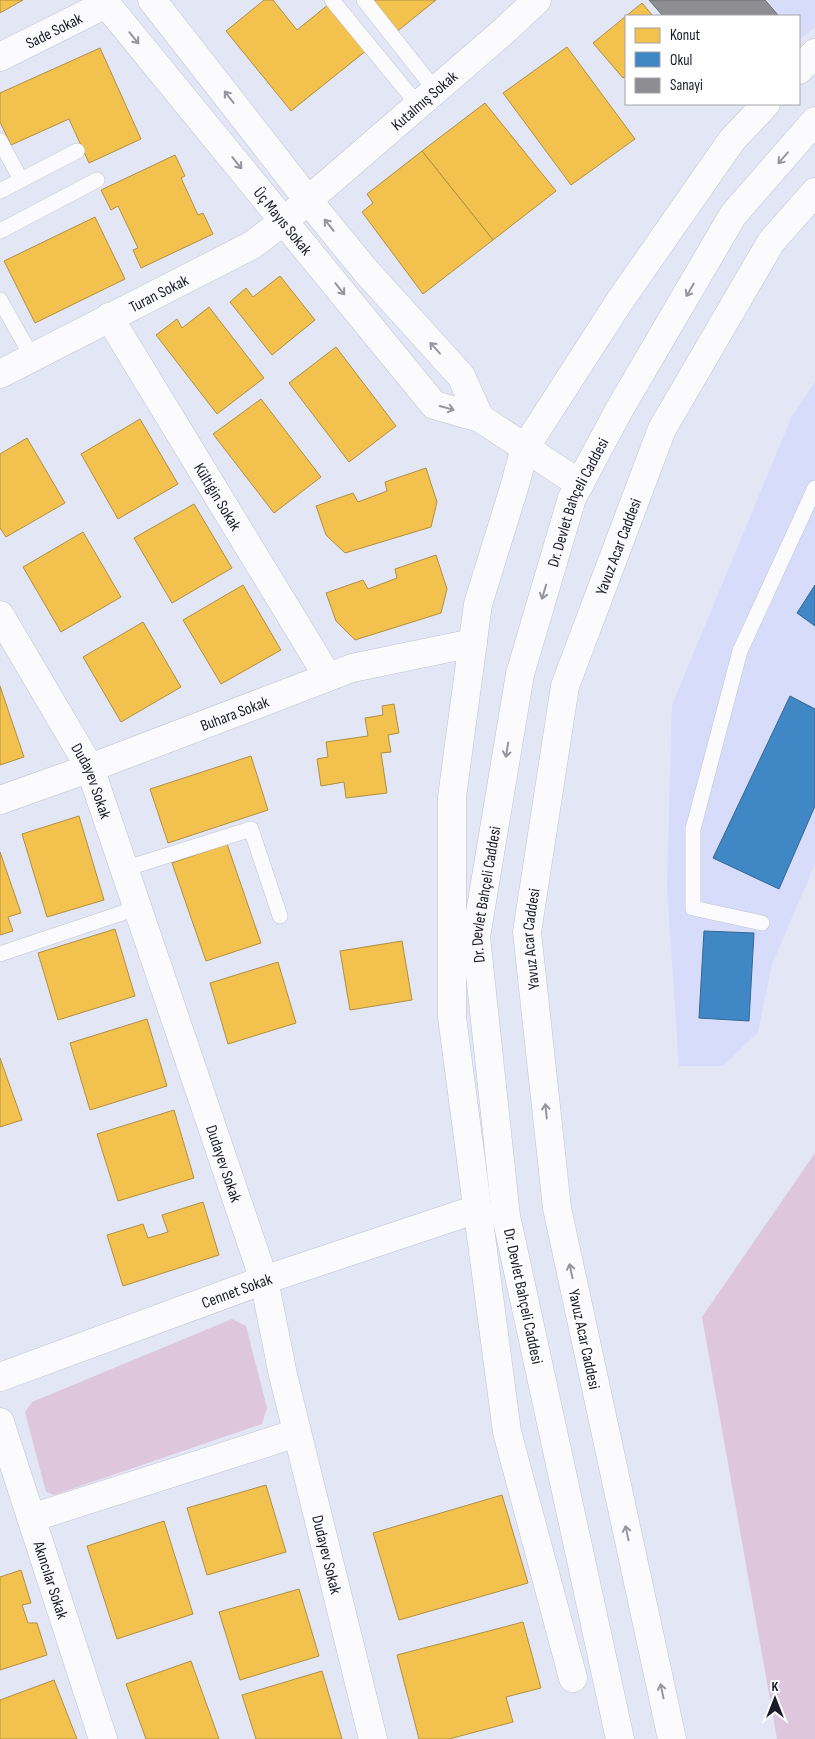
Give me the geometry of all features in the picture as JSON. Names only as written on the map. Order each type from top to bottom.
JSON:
[{"type":"street","name":"Üç Mayıs Sokak","points":[[152,0],[365,270],[461,376],[480,418]]},
{"type":"street","name":"Kutalmış Sokak","points":[[308,200],[537,0]]},
{"type":"street","name":"Üç Mayıs Sokak","points":[[105,2],[434,405],[480,418],[580,484]]},
{"type":"street","name":"Sade Sokak","points":[[0,57],[105,2]]},
{"type":"street","points":[[800,69],[815,53]]},
{"type":"street","points":[[573,1678],[507,1432],[452,1017],[452,797],[478,604],[525,448],[619,302],[726,148],[765,105]]},
{"type":"street","name":"Dr. Devlet Bahçeli Caddesi","points":[[620,1739],[506,1216],[476,938],[520,674],[572,498],[620,410],[733,215],[815,121]]},
{"type":"street","name":"Yavuz Acar Caddesi","points":[[672,1739],[557,1208],[527,932],[565,686],[662,429],[771,242],[815,192]]},
{"type":"street","name":"Turan Sokak","points":[[0,374],[109,316],[252,245],[308,200]]},
{"type":"street","name":"Kültigin Sokak","points":[[109,316],[328,677]]},
{"type":"street","name":"Dudayev Sokak","points":[[0,616],[90,768],[264,1280],[283,1375],[373,1739]]},
{"type":"street","name":"Buhara Sokak","points":[[0,800],[90,768],[352,668],[473,642]]},
{"type":"street","name":"Cennet Sokak","points":[[0,1378],[264,1280],[478,1209]]},
{"type":"street","name":"Akıncılar Sokak","points":[[0,1422],[104,1739]]},
{"type":"street","points":[[31,1518],[298,1434]]},
{"type":"lane","points":[[332,0],[426,97]]},
{"type":"lane","points":[[364,0],[426,97]]},
{"type":"lane","points":[[0,141],[20,180]]},
{"type":"lane","points":[[0,190],[77,151]]},
{"type":"lane","points":[[0,231],[98,180]]},
{"type":"lane","points":[[0,300],[32,357]]},
{"type":"lane","points":[[762,923],[693,908],[693,828],[740,650],[815,488]]},
{"type":"lane","points":[[124,869],[251,830],[280,916]]},
{"type":"lane","points":[[0,954],[137,908]]},
{"type":"shaded area","points":[[767,0],[815,0],[815,27],[800,39],[800,15],[780,15]]},
{"type":"shaded area","points":[[815,382],[815,864],[772,964],[758,1032],[723,1066],[679,1066],[667,888],[672,705],[792,416]]},
{"type":"shaded area","points":[[815,1153],[815,1739],[777,1739],[702,1317]]},
{"type":"shaded area","points":[[232,1319],[246,1326],[267,1408],[262,1424],[54,1495],[46,1492],[25,1412],[32,1402]]},
{"type":"building: Konut","points":[[0,0],[23,0],[0,13]]},
{"type":"building: Konut","points":[[264,0],[273,0],[297,30],[329,4],[367,50],[291,111],[226,31]]},
{"type":"building: Konut","points":[[369,0],[436,0],[395,33]]},
{"type":"building: Konut","points":[[642,3],[652,15],[627,15]]},
{"type":"building: Konut","points":[[625,17],[625,77],[623,78],[593,43]]},
{"type":"building: Konut","points":[[567,47],[635,139],[571,185],[503,93]]},
{"type":"building: Konut","points":[[100,48],[141,139],[89,163],[69,119],[11,145],[0,122],[0,93]]},
{"type":"building: Konut","points":[[485,103],[556,191],[493,240],[422,151]]},
{"type":"building: Konut","points":[[422,151],[493,240],[423,294],[362,212],[373,203],[367,194]]},
{"type":"building: Konut","points":[[175,155],[185,176],[181,178],[198,215],[203,213],[213,234],[141,268],[133,250],[138,248],[118,206],[111,210],[101,190]]},
{"type":"building: Konut","points":[[95,217],[125,279],[35,323],[4,261]]},
{"type":"building: Konut","points":[[280,276],[315,320],[272,355],[230,302],[246,288],[253,297]]},
{"type":"building: Konut","points":[[209,307],[264,378],[217,414],[156,335],[177,319],[182,328]]},
{"type":"building: Konut","points":[[336,347],[396,426],[349,462],[289,383]]},
{"type":"building: Konut","points":[[261,399],[321,477],[274,513],[213,434]]},
{"type":"building: Konut","points":[[140,419],[178,484],[118,519],[81,454]]},
{"type":"building: Konut","points":[[27,438],[65,503],[6,537],[0,528],[0,454]]},
{"type":"building: Konut","points":[[426,468],[437,502],[431,527],[345,553],[326,535],[316,506],[353,493],[358,502],[387,491],[385,482]]},
{"type":"building: Konut","points":[[194,504],[232,568],[172,603],[134,538]]},
{"type":"building: Konut","points":[[83,532],[121,597],[61,632],[23,567]]},
{"type":"building: Konut","points":[[436,555],[447,589],[441,613],[355,640],[336,621],[326,593],[363,580],[368,589],[397,578],[395,569]]},
{"type":"building: Konut","points":[[243,585],[281,650],[221,684],[183,620]]},
{"type":"building: Konut","points":[[143,622],[181,687],[121,722],[83,657]]},
{"type":"building: Konut","points":[[0,686],[24,757],[0,765]]},
{"type":"building: Konut","points":[[394,704],[399,733],[388,735],[391,752],[381,753],[387,793],[346,798],[344,782],[321,786],[317,759],[328,757],[326,742],[368,736],[365,718],[383,715],[382,706]]},
{"type":"building: Konut","points":[[251,756],[268,810],[168,843],[150,789]]},
{"type":"building: Konut","points":[[79,816],[104,900],[47,917],[22,834]]},
{"type":"building: Konut","points":[[227,844],[261,943],[206,961],[172,863]]},
{"type":"building: Konut","points":[[0,852],[21,913],[8,917],[13,931],[0,935]]},
{"type":"building: Konut","points":[[115,929],[135,996],[58,1020],[38,953]]},
{"type":"building: Konut","points":[[402,941],[412,1000],[350,1010],[340,951]]},
{"type":"building: Konut","points":[[278,962],[296,1023],[228,1044],[210,983]]},
{"type":"building: Konut","points":[[147,1019],[167,1086],[90,1110],[70,1043]]},
{"type":"building: Konut","points":[[0,1058],[22,1120],[0,1127]]},
{"type":"building: Konut","points":[[174,1110],[194,1178],[118,1201],[97,1134]]},
{"type":"building: Konut","points":[[203,1202],[219,1255],[123,1286],[107,1235],[143,1224],[148,1238],[168,1232],[162,1215]]},
{"type":"building: Konut","points":[[266,1485],[286,1552],[207,1575],[187,1508]]},
{"type":"building: Konut","points":[[502,1495],[528,1583],[399,1620],[373,1533]]},
{"type":"building: Konut","points":[[164,1521],[193,1614],[117,1639],[87,1546]]},
{"type":"building: Konut","points":[[21,1570],[31,1603],[22,1605],[28,1623],[37,1623],[47,1655],[0,1670],[0,1577]]},
{"type":"building: Konut","points":[[299,1589],[319,1656],[240,1680],[219,1612]]},
{"type":"building: Konut","points":[[523,1622],[541,1688],[506,1697],[513,1722],[449,1739],[419,1739],[397,1655]]},
{"type":"building: Konut","points":[[191,1661],[219,1739],[146,1739],[126,1684]]},
{"type":"building: Konut","points":[[322,1671],[342,1739],[256,1739],[242,1695]]},
{"type":"building: Konut","points":[[54,1680],[77,1739],[0,1739],[0,1700]]},
{"type":"building: Okul","points":[[815,585],[815,626],[797,613]]},
{"type":"building: Okul","points":[[790,696],[815,709],[815,806],[779,889],[713,858]]},
{"type":"building: Okul","points":[[704,931],[754,933],[749,1021],[699,1018]]},
{"type":"building: Sanayi","points":[[649,0],[765,0],[778,15],[662,15]]}]
